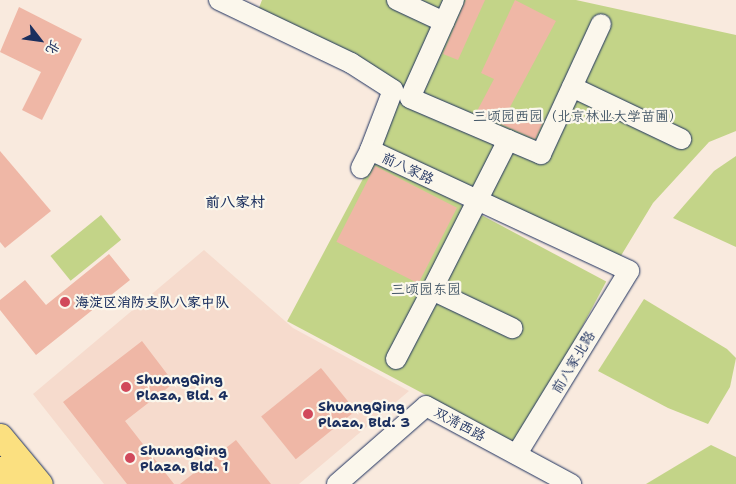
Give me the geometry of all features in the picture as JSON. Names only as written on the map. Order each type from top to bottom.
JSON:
[{"type":"main road","points":[[0,436],[40,484]]},
{"type":"main road","points":[[0,469],[12,484]]},
{"type":"street","name":"前八家路","points":[[219,0],[351,63],[393,90],[370,150],[629,271]]},
{"type":"street","points":[[397,0],[444,22]]},
{"type":"street","points":[[454,0],[410,98],[541,154],[601,24]]},
{"type":"street","points":[[572,87],[682,140]]},
{"type":"street","points":[[396,359],[479,201],[508,140]]},
{"type":"street","points":[[361,168],[370,150]]},
{"type":"street","name":"前八家北路","points":[[517,454],[629,271]]},
{"type":"street","points":[[432,290],[512,328]]},
{"type":"street","name":"双清西路","points":[[337,484],[426,406],[571,484]]},
{"type":"shaded area","points":[[204,250],[293,328],[409,391],[299,484],[104,484],[33,394]]},
{"type":"green space","name":"三顷园西园（北京林业大学苗圃）","points":[[262,0],[576,0],[736,35],[736,131],[709,142],[653,203],[619,259],[375,146],[401,83],[257,13]]},
{"type":"green space","points":[[736,156],[736,247],[673,218],[714,171]]},
{"type":"green space","name":"三顷园东园","points":[[374,158],[606,281],[519,445],[287,321]]},
{"type":"green space","points":[[101,215],[121,240],[71,281],[50,256]]},
{"type":"green space","points":[[644,299],[727,349],[736,358],[730,387],[708,424],[668,408],[598,371]]},
{"type":"green space","points":[[711,445],[736,457],[736,484],[646,484]]},
{"type":"building","points":[[466,0],[485,0],[458,60],[443,54]]},
{"type":"building","points":[[515,0],[556,21],[510,107],[543,122],[535,139],[476,113],[494,79],[481,73]]},
{"type":"building","points":[[19,7],[82,39],[42,120],[22,110],[41,72],[0,52]]},
{"type":"building","points":[[0,151],[51,211],[5,248],[0,242]]},
{"type":"building","points":[[375,166],[457,208],[418,284],[336,242]]},
{"type":"building","points":[[109,254],[130,280],[36,355],[0,310],[0,300],[25,280],[46,305]]},
{"type":"building","points":[[142,341],[174,383],[125,421],[174,484],[127,484],[63,402]]},
{"type":"building","name":"ShuangQing Plaza, Bld. 3","points":[[321,368],[356,411],[296,459],[261,416]]},
{"type":"building","points":[[236,440],[271,484],[180,484]]},
{"type":"place","name":"海淀区消防支队八家中队","points":[[65,302]]},
{"type":"place","name":"ShuangQing Plaza, Bld. 4","points":[[126,387]]},
{"type":"place","name":"ShuangQing Plaza, Bld. 3","points":[[308,414]]},
{"type":"place","name":"ShuangQing Plaza, Bld. 1","points":[[130,458]]},
{"type":"district","name":"前八家村","points":[[235,203]]}]
